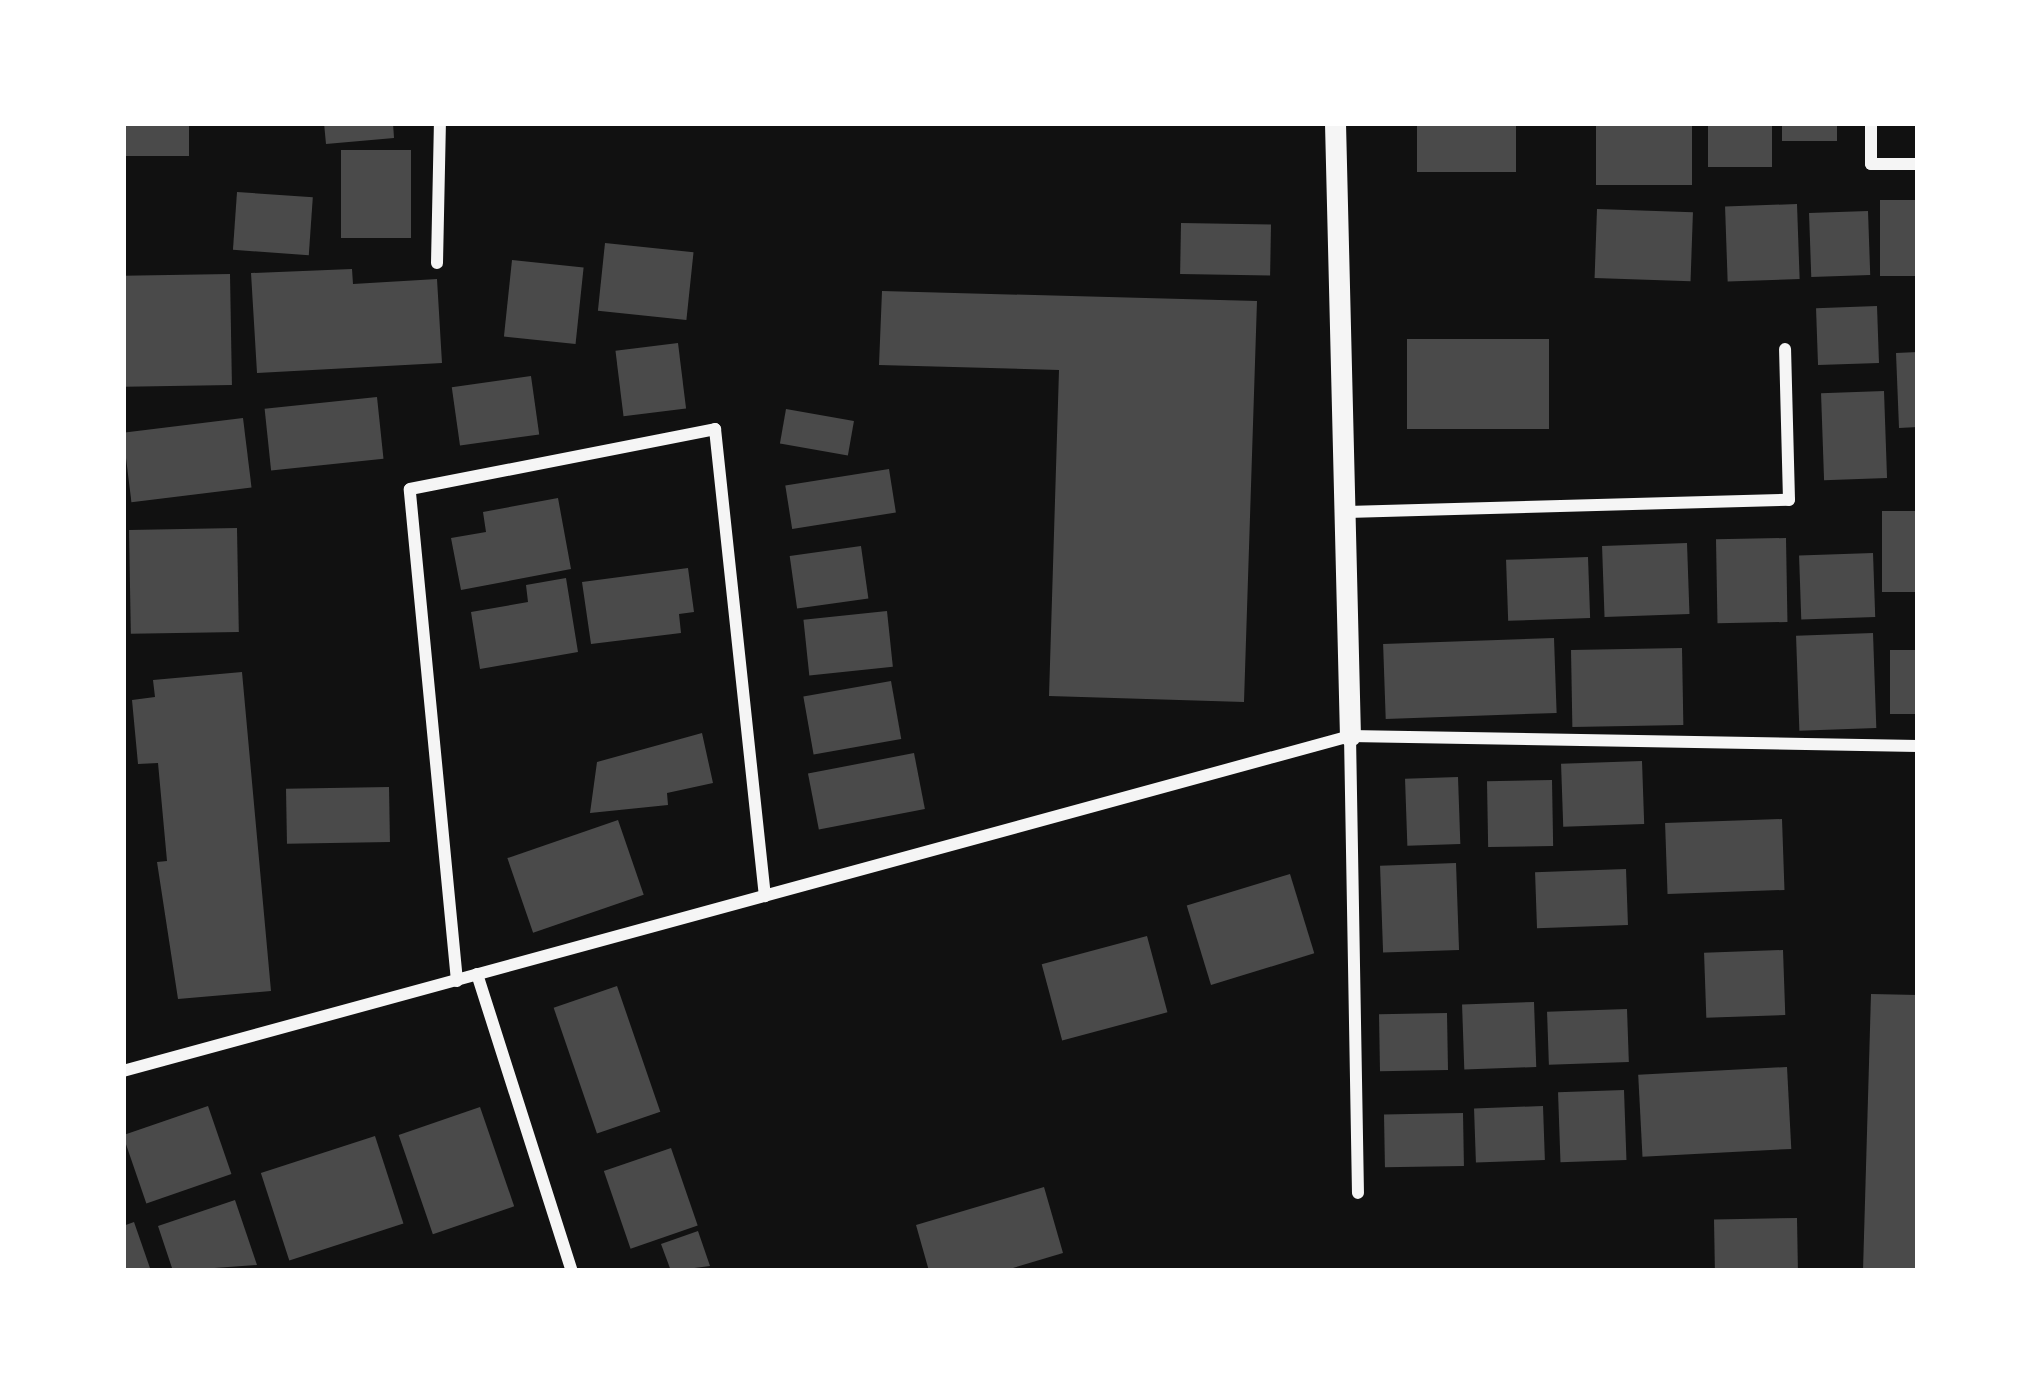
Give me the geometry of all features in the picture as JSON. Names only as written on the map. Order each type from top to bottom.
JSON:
[{"type":"street","points":[[437,263],[440,123]]},
{"type":"street","points":[[1335,123],[1347,512],[1358,1193]]},
{"type":"street","points":[[1871,123],[1871,164],[1918,164]]},
{"type":"street","points":[[1347,512],[1789,500],[1785,350]]},
{"type":"street","points":[[457,981],[410,490],[715,429],[765,896]]},
{"type":"street","points":[[123,1071],[1351,736],[1918,746]]},
{"type":"street","points":[[477,974],[572,1271]]},
{"type":"building","points":[[123,123],[189,123],[189,156],[123,156]]},
{"type":"building","points":[[324,123],[393,123],[394,138],[326,144]]},
{"type":"building","points":[[1417,123],[1516,123],[1516,172],[1417,172]]},
{"type":"building","points":[[1596,123],[1692,123],[1692,185],[1596,185]]},
{"type":"building","points":[[1708,123],[1772,123],[1772,167],[1708,167]]},
{"type":"building","points":[[1782,123],[1837,123],[1837,141],[1782,141]]},
{"type":"building","points":[[341,150],[411,150],[411,238],[341,238]]},
{"type":"building","points":[[237,192],[313,197],[309,255],[233,250]]},
{"type":"building","points":[[1880,200],[1918,200],[1918,276],[1880,276]]},
{"type":"building","points":[[1797,204],[1800,279],[1728,281],[1725,207]]},
{"type":"building","points":[[1597,209],[1693,212],[1691,281],[1595,278]]},
{"type":"building","points":[[1868,211],[1870,275],[1811,277],[1809,213]]},
{"type":"building","points":[[1181,223],[1271,225],[1270,276],[1180,274]]},
{"type":"building","points":[[605,243],[694,252],[686,320],[598,311]]},
{"type":"building","points":[[512,260],[584,268],[576,344],[504,337]]},
{"type":"building","points":[[352,269],[353,284],[437,279],[442,363],[257,373],[251,273]]},
{"type":"building","points":[[230,274],[232,385],[125,387],[123,276]]},
{"type":"building","points":[[882,291],[1257,301],[1244,702],[1049,696],[1059,370],[879,365]]},
{"type":"building","points":[[1877,306],[1879,363],[1818,365],[1816,308]]},
{"type":"building","points":[[1407,339],[1549,339],[1549,429],[1407,429]]},
{"type":"building","points":[[678,343],[686,409],[624,416],[615,351]]},
{"type":"building","points":[[1918,352],[1918,427],[1899,428],[1896,353]]},
{"type":"building","points":[[531,376],[539,434],[460,446],[452,387]]},
{"type":"building","points":[[1884,391],[1887,478],[1824,480],[1821,393]]},
{"type":"building","points":[[377,397],[383,459],[271,470],[265,409]]},
{"type":"building","points":[[786,409],[854,421],[848,455],[780,443]]},
{"type":"building","points":[[243,418],[252,487],[131,502],[123,433]]},
{"type":"building","points":[[889,469],[896,512],[792,529],[785,485]]},
{"type":"building","points":[[558,498],[571,569],[461,590],[451,538],[486,532],[483,512]]},
{"type":"building","points":[[1882,511],[1918,511],[1918,592],[1882,592]]},
{"type":"building","points":[[237,528],[239,632],[131,634],[129,530]]},
{"type":"building","points":[[1786,538],[1787,622],[1717,623],[1716,539]]},
{"type":"building","points":[[1687,543],[1689,614],[1605,617],[1602,546]]},
{"type":"building","points":[[861,546],[868,598],[797,609],[790,556]]},
{"type":"building","points":[[1873,553],[1875,617],[1801,620],[1799,556]]},
{"type":"building","points":[[1588,557],[1590,618],[1508,621],[1506,560]]},
{"type":"building","points":[[688,568],[694,612],[679,614],[681,633],[591,644],[582,582]]},
{"type":"building","points":[[566,578],[578,652],[480,669],[471,612],[528,602],[526,585]]},
{"type":"building","points":[[887,611],[893,667],[809,675],[803,620]]},
{"type":"building","points":[[1873,633],[1876,728],[1799,731],[1796,636]]},
{"type":"building","points":[[1554,638],[1557,713],[1386,719],[1383,644]]},
{"type":"building","points":[[1682,648],[1683,725],[1572,727],[1571,650]]},
{"type":"building","points":[[1890,650],[1918,650],[1918,714],[1890,714]]},
{"type":"building","points":[[242,672],[271,991],[178,999],[157,862],[167,861],[158,763],[138,764],[132,700],[155,697],[153,680]]},
{"type":"building","points":[[891,681],[901,739],[814,755],[803,696]]},
{"type":"building","points":[[702,733],[713,783],[667,793],[668,805],[590,813],[597,762]]},
{"type":"building","points":[[914,753],[925,809],[819,830],[808,774]]},
{"type":"building","points":[[1642,761],[1644,824],[1563,827],[1561,764]]},
{"type":"building","points":[[1458,777],[1460,844],[1407,846],[1405,779]]},
{"type":"building","points":[[1552,780],[1553,846],[1488,847],[1487,781]]},
{"type":"building","points":[[389,787],[390,842],[287,844],[286,789]]},
{"type":"building","points":[[1782,819],[1784,890],[1668,894],[1665,823]]},
{"type":"building","points":[[618,820],[644,895],[533,933],[507,858]]},
{"type":"building","points":[[1456,863],[1459,950],[1383,953],[1380,866]]},
{"type":"building","points":[[1626,869],[1628,925],[1537,928],[1535,872]]},
{"type":"building","points":[[1290,874],[1314,953],[1211,985],[1187,906]]},
{"type":"building","points":[[1147,936],[1167,1012],[1062,1041],[1042,964]]},
{"type":"building","points":[[1783,950],[1785,1015],[1706,1018],[1704,953]]},
{"type":"building","points":[[617,986],[660,1112],[597,1134],[554,1008]]},
{"type":"building","points":[[1871,994],[1918,995],[1918,1271],[1863,1271]]},
{"type":"building","points":[[1534,1002],[1536,1067],[1464,1069],[1462,1005]]},
{"type":"building","points":[[1627,1009],[1629,1062],[1549,1065],[1547,1012]]},
{"type":"building","points":[[1447,1013],[1448,1070],[1380,1071],[1379,1014]]},
{"type":"building","points":[[1787,1067],[1791,1149],[1642,1157],[1638,1075]]},
{"type":"building","points":[[1624,1090],[1626,1160],[1560,1162],[1558,1092]]},
{"type":"building","points":[[208,1106],[231,1174],[146,1203],[123,1135]]},
{"type":"building","points":[[1543,1106],[1545,1160],[1476,1162],[1474,1108]]},
{"type":"building","points":[[480,1107],[514,1206],[433,1234],[399,1135]]},
{"type":"building","points":[[1463,1113],[1464,1166],[1385,1167],[1384,1114]]},
{"type":"building","points":[[375,1136],[403,1223],[289,1261],[261,1173]]},
{"type":"building","points":[[671,1148],[698,1226],[631,1249],[604,1171]]},
{"type":"building","points":[[1044,1187],[1063,1253],[1003,1271],[929,1271],[916,1225]]},
{"type":"building","points":[[235,1200],[257,1265],[173,1271],[158,1226]]},
{"type":"building","points":[[1797,1218],[1798,1271],[1715,1271],[1714,1219]]},
{"type":"building","points":[[134,1222],[151,1271],[123,1271],[123,1226]]},
{"type":"building","points":[[698,1231],[710,1266],[671,1271],[661,1244]]}]
